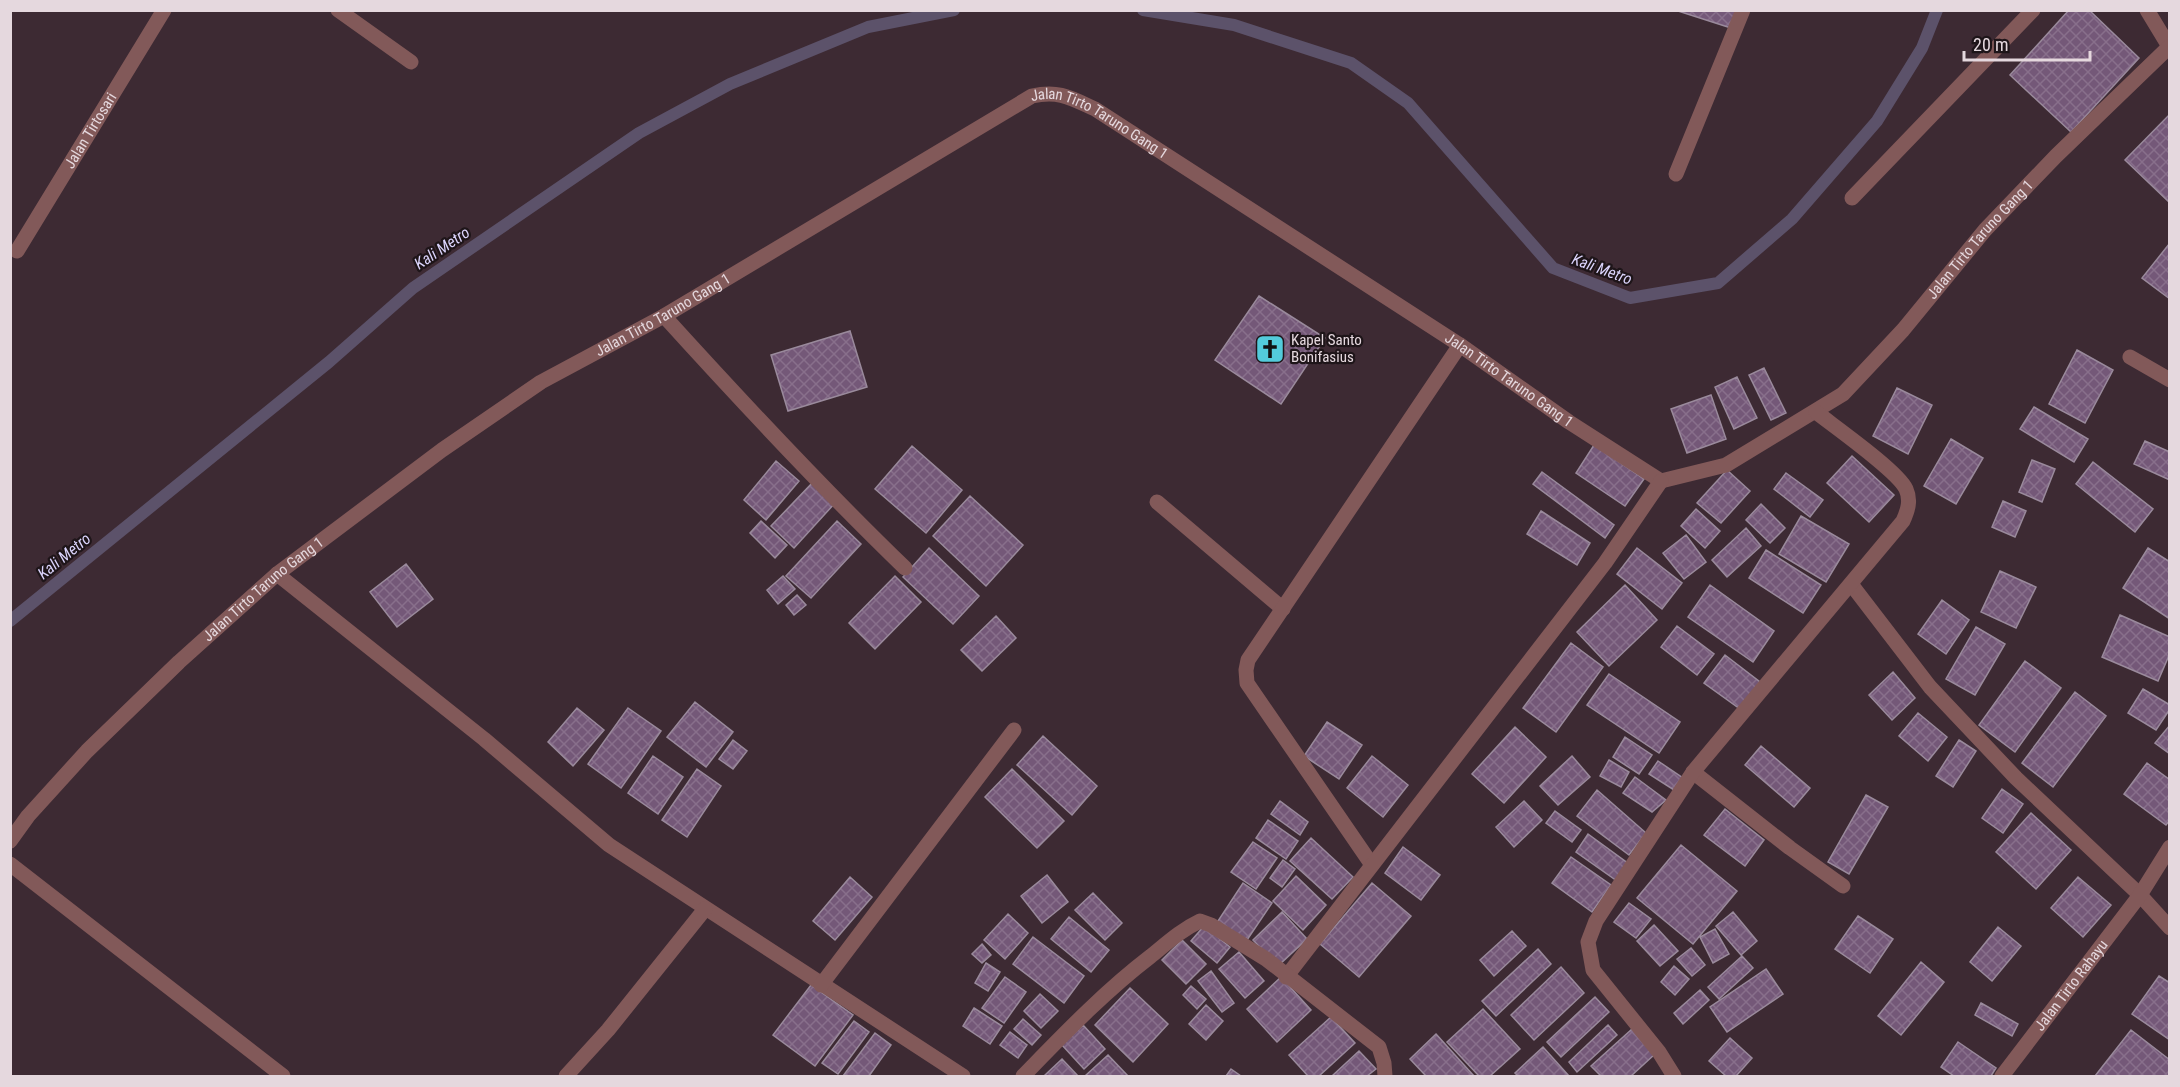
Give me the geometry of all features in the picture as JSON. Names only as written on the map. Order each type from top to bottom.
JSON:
[{"type":"street","name":"Jalan Tirtosari","points":[[17,252],[164,10]]},
{"type":"street","points":[[338,10],[411,62]]},
{"type":"street","points":[[1676,174],[1743,10]]},
{"type":"street","points":[[1852,198],[2033,10]]},
{"type":"street","points":[[2147,10],[2169,48]]},
{"type":"street","name":"Jalan Tirto Taruno Gang 1","points":[[10,841],[28,816],[87,751],[179,662],[277,574],[442,450],[541,382],[664,316],[1032,96],[1047,92],[1061,94],[1095,109],[1460,345],[1569,422],[1661,481],[1726,465],[1844,394],[1903,330],[1985,230],[2056,156],[2169,48]]},
{"type":"street","points":[[664,316],[757,418],[855,520],[905,568]]},
{"type":"street","points":[[1372,865],[1247,683],[1246,670],[1248,660],[1460,345]]},
{"type":"street","points":[[2130,357],[2169,380]]},
{"type":"street","points":[[1674,1077],[1659,1052],[1593,970],[1588,942],[1596,921],[1693,772],[1904,521],[1909,501],[1906,488],[1895,475],[1816,412]]},
{"type":"street","points":[[1286,977],[1605,563],[1661,481]]},
{"type":"street","points":[[1157,502],[1283,609]]},
{"type":"street","points":[[277,574],[484,739],[609,845],[821,985],[899,1033],[952,1074]]},
{"type":"street","points":[[1851,584],[1930,687],[2016,778],[2140,895],[2169,928]]},
{"type":"street","points":[[821,985],[1014,730]]},
{"type":"street","points":[[1693,772],[1790,848],[1843,886]]},
{"type":"street","name":"Jalan Tirto Rahayu","points":[[2002,1077],[2140,895],[2169,847]]},
{"type":"street","points":[[10,864],[284,1077]]},
{"type":"street","points":[[566,1077],[608,1030],[705,909]]},
{"type":"street","points":[[1023,1077],[1072,1025],[1132,970],[1186,928],[1200,921],[1228,934],[1266,959],[1286,977],[1379,1047],[1385,1077]]},
{"type":"building","points":[[1675,10],[1736,10],[1731,28]]},
{"type":"building","points":[[2069,10],[2089,10],[2139,58],[2071,132],[2010,75]]},
{"type":"building","points":[[2170,114],[2170,203],[2125,160]]},
{"type":"building","points":[[2170,243],[2170,299],[2142,278]]},
{"type":"building","name":"Kapel Santo Bonifasius","points":[[1259,296],[1325,338],[1281,404],[1215,360]]},
{"type":"building","points":[[850,331],[867,387],[788,411],[771,355]]},
{"type":"building","points":[[2077,350],[2113,370],[2085,423],[2049,404]]},
{"type":"building","points":[[1764,368],[1786,413],[1771,420],[1749,375]]},
{"type":"building","points":[[1737,377],[1757,418],[1734,429],[1715,387]]},
{"type":"building","points":[[1897,388],[1932,405],[1908,454],[1873,436]]},
{"type":"building","points":[[1711,395],[1726,439],[1687,453],[1671,409]]},
{"type":"building","points":[[2034,407],[2088,439],[2074,462],[2020,429]]},
{"type":"building","points":[[1951,439],[1983,458],[1956,504],[1924,486]]},
{"type":"building","points":[[2145,441],[2170,452],[2170,480],[2134,464]]},
{"type":"building","points":[[1594,445],[1644,479],[1625,506],[1576,473]]},
{"type":"building","points":[[912,446],[962,490],[926,533],[875,489]]},
{"type":"building","points":[[1852,456],[1894,495],[1869,522],[1827,483]]},
{"type":"building","points":[[2032,460],[2055,469],[2042,502],[2019,492]]},
{"type":"building","points":[[776,461],[799,481],[766,520],[744,500]]},
{"type":"building","points":[[2093,462],[2153,509],[2135,532],[2076,484]]},
{"type":"building","points":[[1727,470],[1750,491],[1721,523],[1697,503]]},
{"type":"building","points":[[1542,472],[1614,525],[1605,538],[1533,484]]},
{"type":"building","points":[[1786,473],[1823,500],[1810,517],[1774,489]]},
{"type":"building","points":[[813,482],[835,503],[794,548],[771,526]]},
{"type":"building","points":[[970,496],[1023,545],[986,586],[933,536]]},
{"type":"building","points":[[2003,501],[2026,511],[2015,537],[1992,527]]},
{"type":"building","points":[[1761,504],[1785,528],[1770,543],[1746,520]]},
{"type":"building","points":[[1696,509],[1720,531],[1705,548],[1681,526]]},
{"type":"building","points":[[1541,511],[1590,543],[1577,565],[1527,534]]},
{"type":"building","points":[[1801,516],[1849,544],[1826,582],[1779,554]]},
{"type":"building","points":[[761,521],[787,545],[775,558],[750,533]]},
{"type":"building","points":[[837,521],[861,544],[811,598],[786,576]]},
{"type":"building","points":[[1746,528],[1761,546],[1727,577],[1712,560]]},
{"type":"building","points":[[1686,535],[1706,562],[1684,579],[1663,553]]},
{"type":"building","points":[[929,548],[979,596],[953,624],[903,577]]},
{"type":"building","points":[[1637,548],[1682,583],[1662,609],[1617,574]]},
{"type":"building","points":[[2148,548],[2170,562],[2170,619],[2123,588]]},
{"type":"building","points":[[1766,550],[1821,585],[1803,613],[1749,578]]},
{"type":"building","points":[[406,564],[433,599],[397,627],[370,592]]},
{"type":"building","points":[[2000,571],[2036,587],[2016,628],[1981,612]]},
{"type":"building","points":[[783,576],[795,589],[778,604],[767,590]]},
{"type":"building","points":[[895,576],[921,602],[875,649],[849,623]]},
{"type":"building","points":[[1625,585],[1657,620],[1609,666],[1577,632]]},
{"type":"building","points":[[1710,585],[1774,631],[1753,662],[1688,617]]},
{"type":"building","points":[[797,595],[806,605],[794,615],[786,605]]},
{"type":"building","points":[[1942,600],[1969,620],[1946,654],[1918,634]]},
{"type":"building","points":[[2120,615],[2170,637],[2170,653],[2158,681],[2102,657]]},
{"type":"building","points":[[996,616],[1016,638],[982,671],[961,650]]},
{"type":"building","points":[[1677,626],[1714,654],[1697,675],[1661,647]]},
{"type":"building","points":[[1976,627],[2005,644],[1975,695],[1946,679]]},
{"type":"building","points":[[1571,643],[1603,667],[1556,732],[1523,708]]},
{"type":"building","points":[[1725,655],[1760,682],[1740,709],[1704,683]]},
{"type":"building","points":[[2025,661],[2061,688],[2015,752],[1979,725]]},
{"type":"building","points":[[1893,672],[1915,698],[1892,720],[1869,695]]},
{"type":"building","points":[[1609,674],[1680,722],[1659,753],[1587,705]]},
{"type":"building","points":[[2143,689],[2170,705],[2170,709],[2156,730],[2128,713]]},
{"type":"building","points":[[2075,692],[2106,716],[2053,787],[2022,763]]},
{"type":"building","points":[[695,702],[733,732],[706,767],[667,737]]},
{"type":"building","points":[[577,708],[604,730],[573,766],[548,742]]},
{"type":"building","points":[[628,708],[661,731],[621,788],[588,764]]},
{"type":"building","points":[[1918,713],[1947,737],[1928,761],[1899,736]]},
{"type":"building","points":[[1327,722],[1362,745],[1339,779],[1304,756]]},
{"type":"building","points":[[2170,725],[2170,754],[2155,743]]},
{"type":"building","points":[[1515,727],[1546,757],[1504,803],[1472,774]]},
{"type":"building","points":[[1043,736],[1097,786],[1072,815],[1017,765]]},
{"type":"building","points":[[1625,737],[1652,755],[1639,774],[1613,757]]},
{"type":"building","points":[[733,740],[747,751],[733,769],[719,759]]},
{"type":"building","points":[[1959,740],[1976,751],[1953,787],[1936,776]]},
{"type":"building","points":[[1761,746],[1810,788],[1794,807],[1745,765]]},
{"type":"building","points":[[653,756],[683,777],[658,814],[628,793]]},
{"type":"building","points":[[1372,756],[1408,785],[1383,817],[1347,788]]},
{"type":"building","points":[[1572,756],[1590,777],[1558,805],[1540,786]]},
{"type":"building","points":[[1609,760],[1629,772],[1621,787],[1600,776]]},
{"type":"building","points":[[1658,761],[1683,778],[1674,790],[1649,774]]},
{"type":"building","points":[[2147,763],[2170,780],[2170,820],[2166,825],[2124,794]]},
{"type":"building","points":[[697,769],[721,786],[687,837],[662,820]]},
{"type":"building","points":[[1012,769],[1064,821],[1037,848],[985,797]]},
{"type":"building","points":[[1635,777],[1666,800],[1652,812],[1623,793]]},
{"type":"building","points":[[2002,789],[2023,804],[2003,833],[1982,818]]},
{"type":"building","points":[[1597,790],[1646,833],[1629,855],[1577,816]]},
{"type":"building","points":[[1866,795],[1888,807],[1849,874],[1828,862]]},
{"type":"building","points":[[1280,801],[1308,822],[1300,835],[1271,814]]},
{"type":"building","points":[[1524,801],[1542,820],[1514,847],[1496,827]]},
{"type":"building","points":[[1725,809],[1764,840],[1745,866],[1704,835]]},
{"type":"building","points":[[1555,811],[1581,830],[1572,842],[1546,823]]},
{"type":"building","points":[[2031,813],[2071,850],[2036,889],[1996,852]]},
{"type":"building","points":[[1268,820],[1298,841],[1286,859],[1256,838]]},
{"type":"building","points":[[1588,834],[1629,864],[1617,881],[1576,852]]},
{"type":"building","points":[[1311,838],[1353,877],[1332,899],[1290,861]]},
{"type":"building","points":[[1253,842],[1277,858],[1256,889],[1231,872]]},
{"type":"building","points":[[1681,845],[1737,891],[1693,944],[1637,898]]},
{"type":"building","points":[[1403,847],[1440,875],[1421,900],[1385,873]]},
{"type":"building","points":[[1571,857],[1611,885],[1592,912],[1552,883]]},
{"type":"building","points":[[1283,860],[1295,869],[1282,887],[1270,878]]},
{"type":"building","points":[[1047,875],[1068,902],[1042,923],[1021,896]]},
{"type":"building","points":[[1296,876],[1326,905],[1303,930],[1273,901]]},
{"type":"building","points":[[850,877],[872,897],[835,940],[813,921]]},
{"type":"building","points":[[2078,877],[2111,905],[2083,937],[2051,908]]},
{"type":"building","points":[[1243,883],[1272,903],[1245,943],[1216,924]]},
{"type":"building","points":[[1372,883],[1411,916],[1359,977],[1320,944]]},
{"type":"building","points":[[1093,893],[1122,923],[1105,940],[1075,910]]},
{"type":"building","points":[[1629,903],[1651,919],[1636,938],[1614,922]]},
{"type":"building","points":[[1282,912],[1307,939],[1278,966],[1253,940]]},
{"type":"building","points":[[1733,912],[1757,941],[1741,955],[1716,926]]},
{"type":"building","points":[[1008,914],[1028,933],[1005,959],[984,940]]},
{"type":"building","points":[[1858,916],[1893,939],[1870,973],[1835,949]]},
{"type":"building","points":[[1069,917],[1109,950],[1091,972],[1051,939]]},
{"type":"building","points":[[1654,925],[1678,951],[1660,966],[1637,941]]},
{"type":"building","points":[[1204,926],[1230,947],[1217,963],[1191,941]]},
{"type":"building","points":[[1998,927],[2021,946],[1992,981],[1970,962]]},
{"type":"building","points":[[1715,929],[1729,954],[1713,963],[1700,937]]},
{"type":"building","points":[[1512,931],[1526,946],[1494,976],[1480,960]]},
{"type":"building","points":[[1033,937],[1084,976],[1064,1003],[1013,964]]},
{"type":"building","points":[[1182,940],[1206,964],[1186,984],[1162,960]]},
{"type":"building","points":[[982,944],[991,955],[982,963],[972,954]]},
{"type":"building","points":[[1691,948],[1705,965],[1692,976],[1677,959]]},
{"type":"building","points":[[1538,949],[1551,964],[1496,1016],[1482,1001]]},
{"type":"building","points":[[1239,952],[1264,981],[1245,998],[1219,969]]},
{"type":"building","points":[[1742,956],[1753,968],[1719,999],[1708,987]]},
{"type":"building","points":[[1921,962],[1944,982],[1901,1035],[1878,1016]]},
{"type":"building","points":[[986,963],[1000,972],[988,991],[975,983]]},
{"type":"building","points":[[1674,966],[1689,979],[1675,995],[1661,982]]},
{"type":"building","points":[[1561,967],[1584,993],[1534,1040],[1511,1015]]},
{"type":"building","points":[[1766,969],[1783,994],[1727,1032],[1710,1007]]},
{"type":"building","points":[[1211,971],[1234,1003],[1222,1012],[1198,981]]},
{"type":"building","points":[[2159,976],[2170,983],[2170,1040],[2132,1014]]},
{"type":"building","points":[[1005,977],[1026,992],[1004,1023],[982,1008]]},
{"type":"building","points":[[1281,977],[1311,1010],[1277,1042],[1247,1009]]},
{"type":"building","points":[[811,985],[853,1015],[815,1066],[773,1035]]},
{"type":"building","points":[[1191,986],[1206,999],[1197,1009],[1183,995]]},
{"type":"building","points":[[1130,988],[1168,1024],[1133,1062],[1095,1025]]},
{"type":"building","points":[[1700,990],[1709,1000],[1683,1024],[1674,1013]]},
{"type":"building","points":[[1040,994],[1058,1011],[1041,1028],[1024,1011]]},
{"type":"building","points":[[1595,997],[1609,1012],[1561,1057],[1547,1042]]},
{"type":"building","points":[[1981,1003],[2018,1024],[2012,1036],[1975,1015]]},
{"type":"building","points":[[1206,1005],[1223,1021],[1206,1040],[1189,1024]]},
{"type":"building","points":[[974,1008],[1002,1026],[990,1044],[963,1026]]},
{"type":"building","points":[[1483,1009],[1520,1049],[1490,1076],[1479,1076],[1447,1042]]},
{"type":"building","points":[[1331,1017],[1355,1043],[1319,1076],[1308,1076],[1289,1055]]},
{"type":"building","points":[[1023,1019],[1041,1035],[1032,1045],[1014,1029]]},
{"type":"building","points":[[854,1021],[869,1032],[838,1074],[822,1063]]},
{"type":"building","points":[[1083,1025],[1105,1049],[1084,1069],[1062,1045]]},
{"type":"building","points":[[1608,1025],[1617,1035],[1577,1072],[1569,1062]]},
{"type":"building","points":[[1632,1029],[1655,1054],[1631,1076],[1601,1076],[1591,1066]]},
{"type":"building","points":[[2131,1030],[2170,1060],[2170,1076],[2095,1076]]},
{"type":"building","points":[[1010,1032],[1027,1045],[1018,1058],[1000,1045]]},
{"type":"building","points":[[875,1033],[891,1045],[869,1076],[843,1076]]},
{"type":"building","points":[[1436,1034],[1474,1076],[1426,1076],[1410,1059]]},
{"type":"building","points":[[1730,1038],[1752,1058],[1736,1076],[1726,1076],[1709,1061]]},
{"type":"building","points":[[1958,1042],[1996,1068],[1991,1076],[1954,1076],[1941,1067]]},
{"type":"building","points":[[1543,1047],[1569,1076],[1518,1076],[1515,1073]]},
{"type":"building","points":[[1359,1051],[1376,1069],[1367,1076],[1332,1076]]},
{"type":"building","points":[[1108,1055],[1128,1076],[1085,1076]]},
{"type":"building","points":[[1062,1059],[1078,1076],[1044,1076]]},
{"type":"building","points":[[1231,1069],[1241,1076],[1226,1076]]},
{"type":"waterway","name":"Kali Metro","points":[[10,621],[329,362],[413,288],[639,133],[730,84],[868,27],[954,10]]},
{"type":"waterway","name":"Kali Metro","points":[[1143,10],[1234,25],[1351,63],[1408,103],[1553,268],[1630,298],[1718,283],[1792,219],[1877,121],[1922,48],[1937,10]]},
{"type":"place","name":"Kapel Santo Bonifasius","points":[[1270,349]]}]
